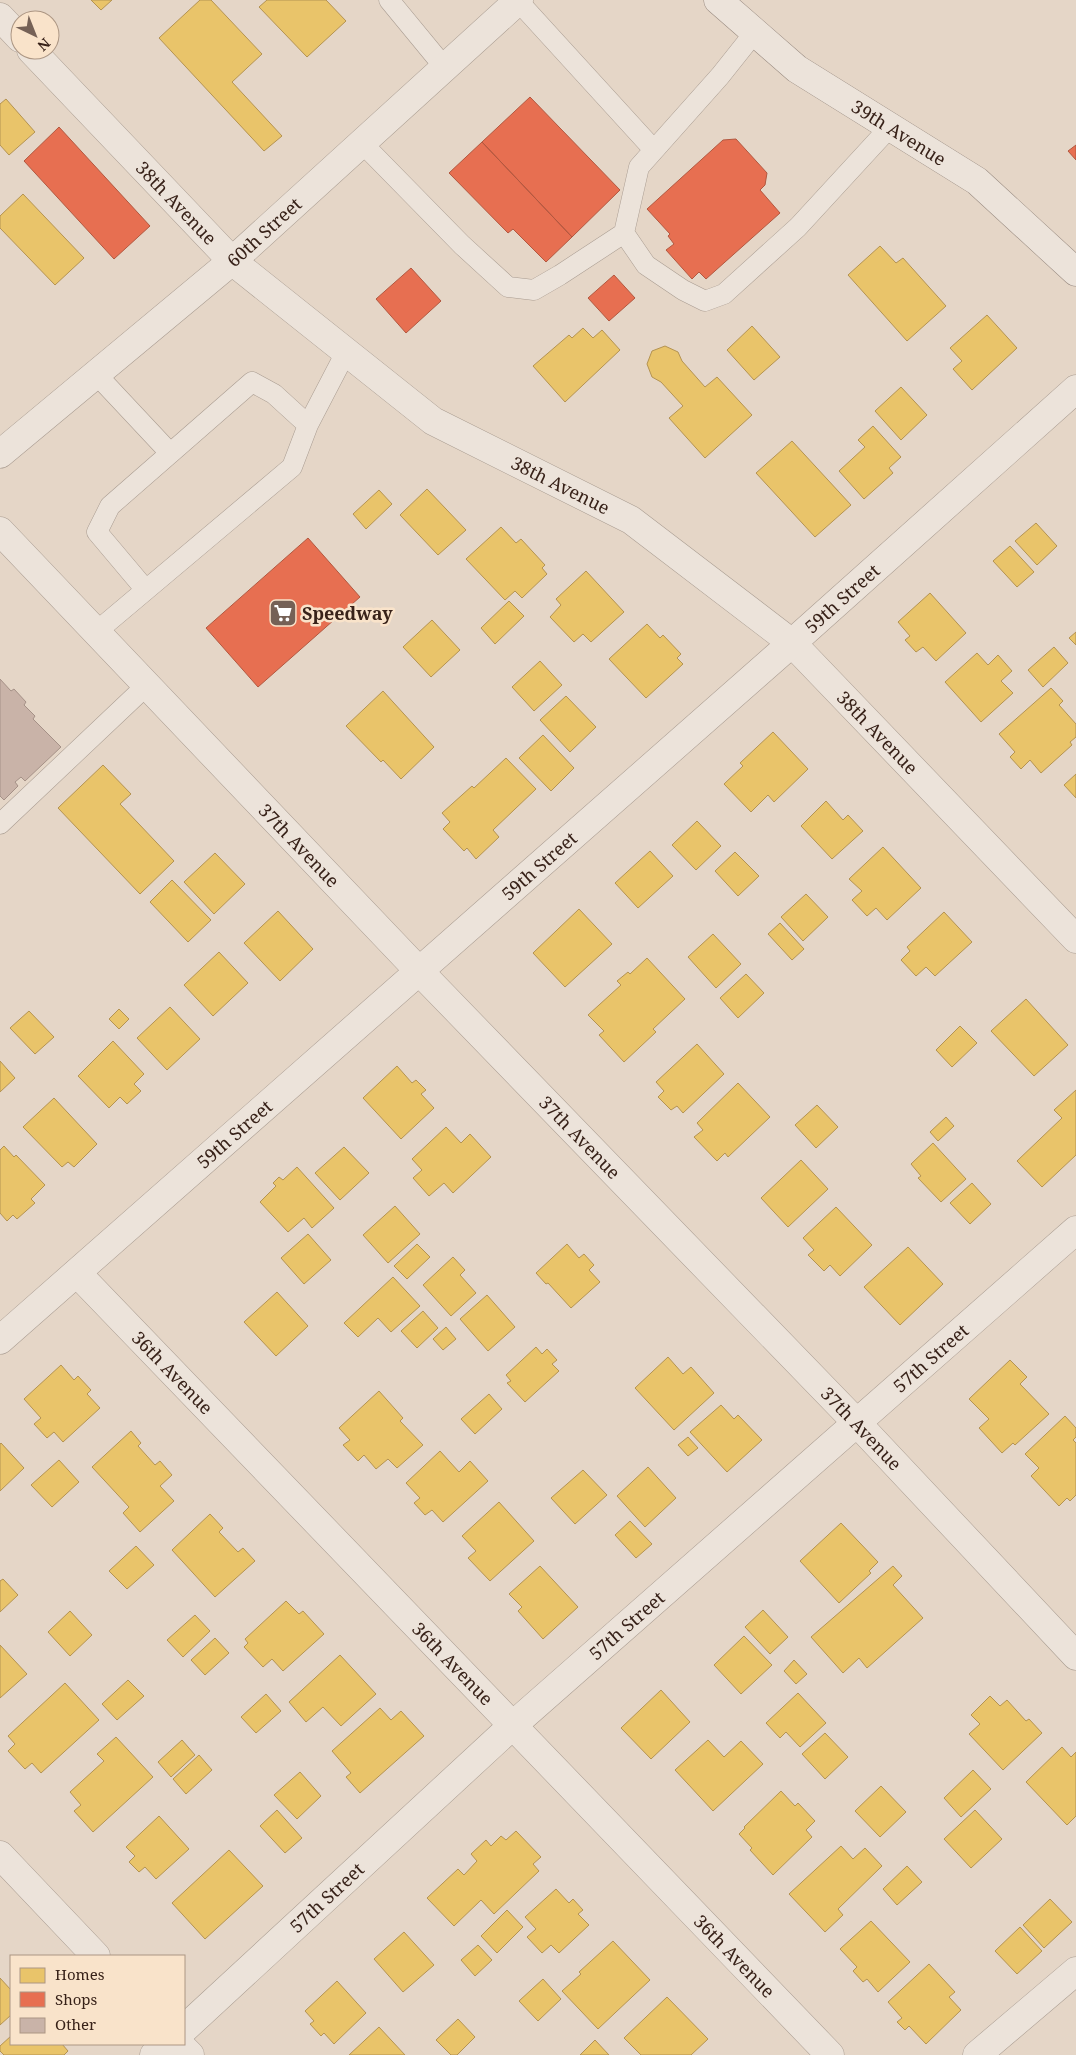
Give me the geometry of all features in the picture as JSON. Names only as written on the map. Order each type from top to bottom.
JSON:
[{"type":"street","name":"39th Avenue","points":[[718,0],[797,69],[977,181],[1076,272]]},
{"type":"street","name":"60th Street","points":[[0,454],[232,261],[518,1]]},
{"type":"street","points":[[0,17],[10,28]]},
{"type":"street","name":"38th Avenue","points":[[41,60],[232,261],[433,421],[631,520],[792,643],[1076,939]]},
{"type":"street","name":"59th Street","points":[[0,1340],[420,972],[1076,389]]},
{"type":"street","name":"37th Avenue","points":[[0,531],[420,972],[857,1423],[1076,1656]]},
{"type":"street","name":"57th Street","points":[[185,2027],[512,1726],[1076,1230]]},
{"type":"street","name":"36th Avenue","points":[[77,1273],[830,2055]]},
{"type":"street","points":[[0,1855],[95,1955]]},
{"type":"street","points":[[978,2055],[1076,1972]]},
{"type":"street","points":[[154,2055],[166,2045]]},
{"type":"street","points":[[180,2045],[190,2055]]},
{"type":"lane","points":[[388,0],[445,68]]},
{"type":"lane","points":[[518,1],[654,150]]},
{"type":"lane","points":[[362,143],[455,238],[508,287],[534,290],[624,233],[639,167],[720,76],[754,32]]},
{"type":"lane","points":[[624,233],[646,265],[683,290],[705,301],[724,294],[798,227],[890,126]]},
{"type":"lane","points":[[96,632],[292,467],[308,425],[346,352]]},
{"type":"lane","points":[[96,374],[170,454]]},
{"type":"lane","points":[[145,589],[97,532],[110,506],[252,382],[274,394],[308,425]]},
{"type":"lane","points":[[0,824],[147,686]]},
{"type":"building: Homes","points":[[91,0],[112,0],[101,10]]},
{"type":"building: Homes","points":[[200,0],[211,0],[262,54],[232,82],[282,136],[264,151],[159,38]]},
{"type":"building: Homes","points":[[267,0],[326,0],[346,21],[307,57],[259,7]]},
{"type":"building: Homes","points":[[6,99],[35,132],[9,155],[0,145],[0,104]]},
{"type":"building: Homes","points":[[23,194],[84,258],[55,285],[0,228],[0,216]]},
{"type":"building: Homes","points":[[880,246],[896,263],[903,258],[946,306],[907,341],[848,275]]},
{"type":"building: Homes","points":[[987,315],[1017,348],[972,390],[953,369],[962,361],[950,348]]},
{"type":"building: Homes","points":[[752,326],[780,357],[754,380],[727,350]]},
{"type":"building: Homes","points":[[583,328],[593,338],[602,330],[620,350],[565,402],[533,366],[569,335],[572,338]]},
{"type":"building: Homes","points":[[665,346],[678,352],[682,361],[705,387],[717,377],[752,415],[705,458],[669,418],[683,406],[661,382],[652,377],[647,364],[652,351]]},
{"type":"building: Homes","points":[[901,387],[927,415],[901,440],[875,411]]},
{"type":"building: Homes","points":[[873,426],[901,457],[889,468],[893,473],[864,499],[839,471],[865,447],[858,440]]},
{"type":"building: Homes","points":[[792,441],[851,505],[815,537],[756,473]]},
{"type":"building: Homes","points":[[427,489],[466,530],[438,555],[400,515]]},
{"type":"building: Homes","points":[[379,490],[392,504],[366,529],[353,514]]},
{"type":"building: Homes","points":[[1036,523],[1057,546],[1037,565],[1015,541]]},
{"type":"building: Homes","points":[[501,527],[516,543],[521,539],[545,565],[542,568],[547,574],[522,598],[515,591],[505,600],[466,559]]},
{"type":"building: Homes","points":[[1010,546],[1034,572],[1017,587],[993,561]]},
{"type":"building: Homes","points":[[586,571],[624,612],[591,642],[583,634],[574,642],[550,617],[561,605],[556,599]]},
{"type":"building: Homes","points":[[930,593],[966,633],[936,661],[923,647],[916,652],[905,640],[910,636],[898,622]]},
{"type":"building: Homes","points":[[509,601],[524,616],[495,644],[481,628]]},
{"type":"building: Homes","points":[[432,620],[460,650],[431,677],[403,647]]},
{"type":"building: Homes","points":[[647,624],[660,638],[663,635],[681,654],[677,658],[683,664],[646,698],[609,659]]},
{"type":"building: Homes","points":[[1076,632],[1076,645],[1069,638]]},
{"type":"building: Homes","points":[[1054,647],[1068,663],[1043,687],[1028,670]]},
{"type":"building: Homes","points":[[977,653],[988,665],[998,655],[1012,671],[1001,681],[1013,693],[981,722],[945,682]]},
{"type":"building: Homes","points":[[540,661],[562,685],[534,711],[512,687]]},
{"type":"building: Homes","points":[[1051,688],[1063,701],[1059,705],[1076,724],[1076,737],[1070,742],[1072,745],[1041,773],[1030,760],[1021,769],[1010,757],[1015,752],[999,734]]},
{"type":"building: Homes","points":[[383,691],[434,747],[401,779],[383,760],[381,762],[346,726]]},
{"type":"building: Homes","points":[[566,696],[596,727],[570,752],[540,720]]},
{"type":"building: Homes","points":[[773,732],[808,769],[774,802],[768,795],[751,812],[724,784],[743,766],[740,763]]},
{"type":"building: Homes","points":[[543,735],[574,768],[551,791],[519,758]]},
{"type":"building: Homes","points":[[506,758],[536,789],[493,830],[499,837],[476,859],[467,848],[464,851],[443,829],[450,822],[442,813],[472,786],[474,788]]},
{"type":"building: Homes","points":[[103,765],[131,794],[120,804],[174,861],[140,894],[58,808]]},
{"type":"building: Homes","points":[[1076,774],[1076,798],[1064,785]]},
{"type":"building: Homes","points":[[826,801],[843,820],[848,815],[863,831],[832,859],[801,826]]},
{"type":"building: Homes","points":[[697,821],[721,846],[696,870],[672,845]]},
{"type":"building: Homes","points":[[883,847],[921,888],[887,920],[876,908],[867,916],[852,900],[862,891],[849,879]]},
{"type":"building: Homes","points":[[650,851],[673,876],[638,908],[615,883]]},
{"type":"building: Homes","points":[[735,852],[759,876],[738,896],[715,871]]},
{"type":"building: Homes","points":[[215,853],[245,884],[214,914],[184,882]]},
{"type":"building: Homes","points":[[172,880],[211,920],[188,942],[150,902]]},
{"type":"building: Homes","points":[[806,894],[828,917],[803,941],[781,917]]},
{"type":"building: Homes","points":[[579,909],[612,944],[565,987],[533,953]]},
{"type":"building: Homes","points":[[278,911],[313,949],[280,981],[244,943]]},
{"type":"building: Homes","points":[[944,912],[972,942],[935,976],[926,967],[916,976],[901,960],[910,951],[907,947]]},
{"type":"building: Homes","points":[[780,923],[804,949],[792,960],[768,934]]},
{"type":"building: Homes","points":[[713,934],[741,964],[716,988],[688,957]]},
{"type":"building: Homes","points":[[219,952],[248,983],[213,1016],[184,985]]},
{"type":"building: Homes","points":[[647,958],[685,999],[653,1029],[656,1032],[624,1062],[599,1035],[604,1031],[588,1015],[621,985],[617,981],[628,972],[630,974]]},
{"type":"building: Homes","points":[[746,974],[764,993],[738,1018],[720,998]]},
{"type":"building: Homes","points":[[1026,999],[1068,1045],[1034,1076],[991,1031]]},
{"type":"building: Homes","points":[[170,1007],[200,1039],[167,1070],[137,1038]]},
{"type":"building: Homes","points":[[119,1009],[129,1019],[119,1029],[109,1019]]},
{"type":"building: Homes","points":[[29,1011],[54,1037],[35,1054],[10,1028]]},
{"type":"building: Homes","points":[[960,1026],[977,1043],[952,1067],[936,1050]]},
{"type":"building: Homes","points":[[113,1041],[144,1074],[134,1084],[141,1091],[127,1104],[120,1097],[109,1108],[78,1076]]},
{"type":"building: Homes","points":[[697,1044],[724,1074],[683,1113],[677,1106],[671,1110],[658,1097],[664,1091],[656,1082]]},
{"type":"building: Homes","points":[[0,1061],[15,1078],[0,1092]]},
{"type":"building: Homes","points":[[397,1066],[412,1083],[416,1080],[426,1090],[421,1094],[434,1108],[401,1139],[363,1098]]},
{"type":"building: Homes","points":[[738,1083],[770,1117],[728,1157],[725,1153],[717,1161],[694,1137],[703,1130],[697,1123]]},
{"type":"building: Homes","points":[[1076,1090],[1076,1155],[1042,1187],[1017,1161],[1062,1118],[1054,1110]]},
{"type":"building: Homes","points":[[54,1098],[97,1144],[74,1167],[68,1162],[62,1167],[23,1127]]},
{"type":"building: Homes","points":[[817,1105],[838,1127],[816,1148],[795,1125]]},
{"type":"building: Homes","points":[[946,1117],[954,1126],[938,1141],[930,1132]]},
{"type":"building: Homes","points":[[446,1127],[461,1143],[470,1134],[491,1157],[453,1193],[444,1183],[429,1196],[413,1178],[422,1170],[412,1159]]},
{"type":"building: Homes","points":[[933,1143],[966,1179],[941,1202],[918,1178],[921,1176],[911,1164]]},
{"type":"building: Homes","points":[[4,1146],[14,1157],[16,1155],[45,1185],[31,1199],[35,1203],[17,1219],[13,1215],[7,1221],[0,1213],[0,1150]]},
{"type":"building: Homes","points":[[344,1147],[369,1173],[340,1200],[315,1173]]},
{"type":"building: Homes","points":[[801,1160],[828,1189],[788,1227],[761,1198]]},
{"type":"building: Homes","points":[[297,1167],[334,1208],[312,1228],[304,1218],[288,1232],[260,1202],[276,1186],[273,1183],[279,1177],[283,1180]]},
{"type":"building: Homes","points":[[972,1183],[991,1204],[970,1224],[950,1203]]},
{"type":"building: Homes","points":[[395,1206],[420,1234],[388,1263],[363,1235]]},
{"type":"building: Homes","points":[[836,1207],[872,1245],[840,1276],[830,1265],[824,1271],[808,1255],[814,1250],[803,1238]]},
{"type":"building: Homes","points":[[308,1234],[331,1260],[304,1284],[281,1258]]},
{"type":"building: Homes","points":[[417,1244],[430,1257],[407,1279],[394,1266]]},
{"type":"building: Homes","points":[[567,1244],[579,1258],[584,1254],[594,1265],[589,1270],[600,1282],[571,1308],[536,1273]]},
{"type":"building: Homes","points":[[908,1247],[943,1284],[900,1325],[864,1287]]},
{"type":"building: Homes","points":[[453,1257],[465,1270],[460,1275],[476,1293],[451,1316],[423,1285]]},
{"type":"building: Homes","points":[[393,1277],[420,1306],[391,1332],[378,1318],[358,1337],[344,1323]]},
{"type":"building: Homes","points":[[277,1292],[308,1326],[276,1356],[244,1322]]},
{"type":"building: Homes","points":[[487,1295],[515,1327],[488,1351],[460,1319]]},
{"type":"building: Homes","points":[[423,1311],[438,1328],[417,1348],[401,1331]]},
{"type":"building: Homes","points":[[446,1327],[456,1339],[443,1350],[433,1339]]},
{"type":"building: Homes","points":[[536,1347],[542,1354],[547,1349],[557,1360],[552,1364],[559,1371],[525,1402],[507,1383],[511,1381],[506,1375]]},
{"type":"building: Homes","points":[[668,1357],[683,1374],[691,1367],[714,1393],[674,1430],[635,1388]]},
{"type":"building: Homes","points":[[1010,1360],[1027,1377],[1020,1384],[1049,1414],[1015,1445],[1013,1443],[1002,1453],[979,1428],[989,1419],[969,1399]]},
{"type":"building: Homes","points":[[61,1365],[74,1380],[78,1376],[91,1390],[87,1394],[100,1408],[63,1442],[54,1432],[47,1438],[34,1424],[41,1418],[24,1399]]},
{"type":"building: Homes","points":[[379,1391],[403,1418],[400,1421],[423,1445],[397,1468],[388,1459],[376,1469],[364,1455],[358,1461],[343,1445],[350,1440],[339,1428]]},
{"type":"building: Homes","points":[[489,1394],[502,1409],[475,1434],[461,1419]]},
{"type":"building: Homes","points":[[721,1405],[734,1419],[738,1415],[762,1440],[727,1472],[690,1432]]},
{"type":"building: Homes","points":[[1065,1416],[1076,1428],[1076,1437],[1073,1440],[1076,1443],[1076,1495],[1070,1501],[1067,1498],[1059,1506],[1031,1476],[1039,1468],[1025,1454]]},
{"type":"building: Homes","points":[[131,1431],[141,1443],[138,1446],[155,1465],[160,1461],[172,1475],[160,1486],[174,1501],[140,1532],[123,1513],[129,1507],[92,1467]]},
{"type":"building: Homes","points":[[688,1437],[698,1448],[688,1456],[678,1445]]},
{"type":"building: Homes","points":[[0,1444],[24,1468],[0,1491]]},
{"type":"building: Homes","points":[[440,1451],[459,1472],[470,1461],[488,1481],[443,1522],[432,1510],[425,1515],[414,1503],[420,1498],[406,1483]]},
{"type":"building: Homes","points":[[59,1460],[79,1482],[52,1507],[31,1485]]},
{"type":"building: Homes","points":[[648,1467],[676,1498],[645,1527],[617,1496]]},
{"type":"building: Homes","points":[[583,1470],[607,1495],[575,1524],[551,1498]]},
{"type":"building: Homes","points":[[499,1502],[534,1541],[490,1581],[468,1558],[476,1551],[462,1536]]},
{"type":"building: Homes","points":[[210,1514],[223,1528],[219,1532],[238,1552],[243,1548],[255,1561],[215,1597],[172,1550]]},
{"type":"building: Homes","points":[[630,1521],[652,1544],[636,1558],[615,1535]]},
{"type":"building: Homes","points":[[841,1523],[878,1562],[869,1571],[871,1573],[839,1603],[800,1561]]},
{"type":"building: Homes","points":[[136,1546],[154,1565],[127,1589],[109,1571]]},
{"type":"building: Homes","points":[[540,1566],[578,1607],[543,1639],[518,1611],[522,1607],[509,1594]]},
{"type":"building: Homes","points":[[893,1566],[902,1576],[893,1585],[923,1618],[867,1668],[859,1658],[843,1673],[811,1637]]},
{"type":"building: Homes","points":[[3,1579],[18,1595],[0,1612],[0,1581]]},
{"type":"building: Homes","points":[[286,1601],[299,1614],[303,1611],[324,1634],[283,1671],[272,1659],[263,1667],[244,1647],[248,1643],[245,1639]]},
{"type":"building: Homes","points":[[763,1610],[788,1637],[770,1654],[745,1627]]},
{"type":"building: Homes","points":[[70,1611],[92,1635],[70,1656],[48,1632]]},
{"type":"building: Homes","points":[[195,1615],[210,1631],[183,1657],[167,1640]]},
{"type":"building: Homes","points":[[744,1636],[772,1665],[741,1694],[714,1665]]},
{"type":"building: Homes","points":[[215,1638],[229,1653],[205,1675],[191,1660]]},
{"type":"building: Homes","points":[[0,1645],[27,1674],[0,1698]]},
{"type":"building: Homes","points":[[340,1655],[376,1694],[341,1726],[323,1707],[306,1722],[289,1702]]},
{"type":"building: Homes","points":[[794,1660],[807,1674],[796,1684],[784,1671]]},
{"type":"building: Homes","points":[[128,1680],[144,1696],[117,1720],[102,1704]]},
{"type":"building: Homes","points":[[65,1683],[99,1720],[41,1773],[32,1763],[25,1769],[8,1751],[15,1744],[8,1736]]},
{"type":"building: Homes","points":[[661,1690],[690,1722],[651,1759],[621,1728]]},
{"type":"building: Homes","points":[[798,1693],[826,1723],[800,1747],[786,1732],[780,1738],[766,1723]]},
{"type":"building: Homes","points":[[266,1694],[281,1711],[256,1733],[241,1717]]},
{"type":"building: Homes","points":[[990,1696],[1000,1706],[1007,1700],[1026,1721],[1029,1719],[1042,1733],[1003,1770],[969,1734],[980,1724],[971,1715]]},
{"type":"building: Homes","points":[[380,1708],[391,1720],[401,1711],[424,1736],[360,1793],[346,1777],[351,1773],[332,1751]]},
{"type":"building: Homes","points":[[825,1733],[848,1757],[825,1779],[802,1754]]},
{"type":"building: Homes","points":[[116,1737],[153,1777],[93,1832],[74,1811],[81,1805],[70,1792],[104,1761],[97,1754]]},
{"type":"building: Homes","points":[[182,1740],[195,1755],[171,1777],[158,1762]]},
{"type":"building: Homes","points":[[708,1740],[724,1757],[741,1741],[763,1764],[713,1811],[675,1770]]},
{"type":"building: Homes","points":[[1062,1747],[1071,1757],[1076,1752],[1076,1816],[1067,1825],[1026,1782]]},
{"type":"building: Homes","points":[[199,1755],[212,1770],[186,1794],[173,1779]]},
{"type":"building: Homes","points":[[973,1770],[991,1789],[961,1817],[944,1798]]},
{"type":"building: Homes","points":[[300,1772],[321,1796],[297,1819],[274,1795]]},
{"type":"building: Homes","points":[[881,1786],[906,1812],[880,1837],[855,1811]]},
{"type":"building: Homes","points":[[781,1791],[795,1806],[798,1803],[815,1821],[806,1830],[812,1837],[773,1875],[750,1850],[752,1848],[739,1834]]},
{"type":"building: Homes","points":[[277,1810],[302,1838],[285,1853],[260,1826]]},
{"type":"building: Homes","points":[[975,1810],[1002,1839],[971,1868],[944,1839]]},
{"type":"building: Homes","points":[[159,1816],[189,1849],[156,1879],[145,1867],[139,1872],[129,1862],[135,1856],[126,1847]]},
{"type":"building: Homes","points":[[516,1831],[541,1857],[533,1864],[539,1871],[494,1914],[481,1900],[454,1926],[427,1898],[458,1869],[464,1875],[477,1861],[471,1854],[486,1840],[491,1846],[501,1836],[506,1840]]},
{"type":"building: Homes","points":[[841,1846],[853,1859],[865,1848],[882,1866],[838,1909],[843,1915],[825,1932],[789,1894]]},
{"type":"building: Homes","points":[[229,1850],[263,1886],[205,1939],[172,1903]]},
{"type":"building: Homes","points":[[907,1866],[922,1882],[897,1905],[883,1889]]},
{"type":"building: Homes","points":[[556,1889],[569,1903],[573,1899],[583,1910],[578,1914],[589,1925],[559,1953],[551,1945],[542,1953],[527,1937],[536,1929],[525,1917]]},
{"type":"building: Homes","points":[[1050,1899],[1072,1922],[1044,1948],[1023,1925]]},
{"type":"building: Homes","points":[[507,1910],[523,1927],[497,1953],[481,1936]]},
{"type":"building: Homes","points":[[871,1921],[910,1962],[878,1992],[867,1979],[863,1982],[853,1971],[857,1967],[840,1949]]},
{"type":"building: Homes","points":[[1020,1927],[1042,1951],[1017,1974],[995,1951]]},
{"type":"building: Homes","points":[[404,1932],[434,1965],[403,1992],[374,1959]]},
{"type":"building: Homes","points":[[613,1941],[650,1980],[598,2029],[562,1991],[581,1974],[579,1972]]},
{"type":"building: Homes","points":[[478,1945],[492,1960],[475,1976],[461,1960]]},
{"type":"building: Homes","points":[[929,1964],[955,1992],[949,1997],[961,2010],[926,2044],[909,2026],[905,2030],[897,2022],[902,2018],[888,2002]]},
{"type":"building: Homes","points":[[0,1978],[10,1989],[10,2016],[0,2025]]},
{"type":"building: Homes","points":[[543,1979],[561,1999],[538,2021],[519,2001]]},
{"type":"building: Homes","points":[[337,1981],[366,2013],[334,2044],[324,2033],[321,2036],[310,2024],[314,2021],[305,2011]]},
{"type":"building: Homes","points":[[667,1997],[708,2039],[691,2055],[641,2055],[624,2038]]},
{"type":"building: Homes","points":[[458,2019],[475,2037],[457,2055],[451,2055],[436,2040]]},
{"type":"building: Homes","points":[[379,2027],[405,2055],[349,2055]]},
{"type":"building: Homes","points":[[10,2037],[10,2045],[63,2045],[68,2051],[64,2055],[4,2055],[0,2051],[0,2046]]},
{"type":"building: Homes","points":[[595,2040],[609,2055],[580,2055]]},
{"type":"building: Shops","points":[[530,97],[620,190],[572,237],[482,142]]},
{"type":"building: Shops","points":[[59,127],[150,226],[114,259],[24,161]]},
{"type":"building: Shops","points":[[736,139],[767,173],[765,185],[760,190],[780,213],[706,279],[699,272],[692,279],[666,250],[674,244],[668,236],[670,234],[647,209],[723,140]]},
{"type":"building: Shops","points":[[482,142],[572,237],[546,262],[513,229],[508,233],[449,173]]},
{"type":"building: Shops","points":[[1076,145],[1076,160],[1068,151]]},
{"type":"building: Shops","points":[[411,268],[441,301],[406,333],[376,299]]},
{"type":"building: Shops","points":[[614,275],[635,298],[609,321],[588,298]]},
{"type":"building: Shops","name":"Speedway","points":[[308,538],[360,597],[258,687],[206,628]]},
{"type":"building: Other","points":[[0,679],[11,691],[14,689],[26,702],[24,705],[35,716],[33,719],[61,747],[25,781],[21,777],[15,782],[18,786],[4,800],[0,796]]},
{"type":"place","name":"Speedway","points":[[283,613]]}]
